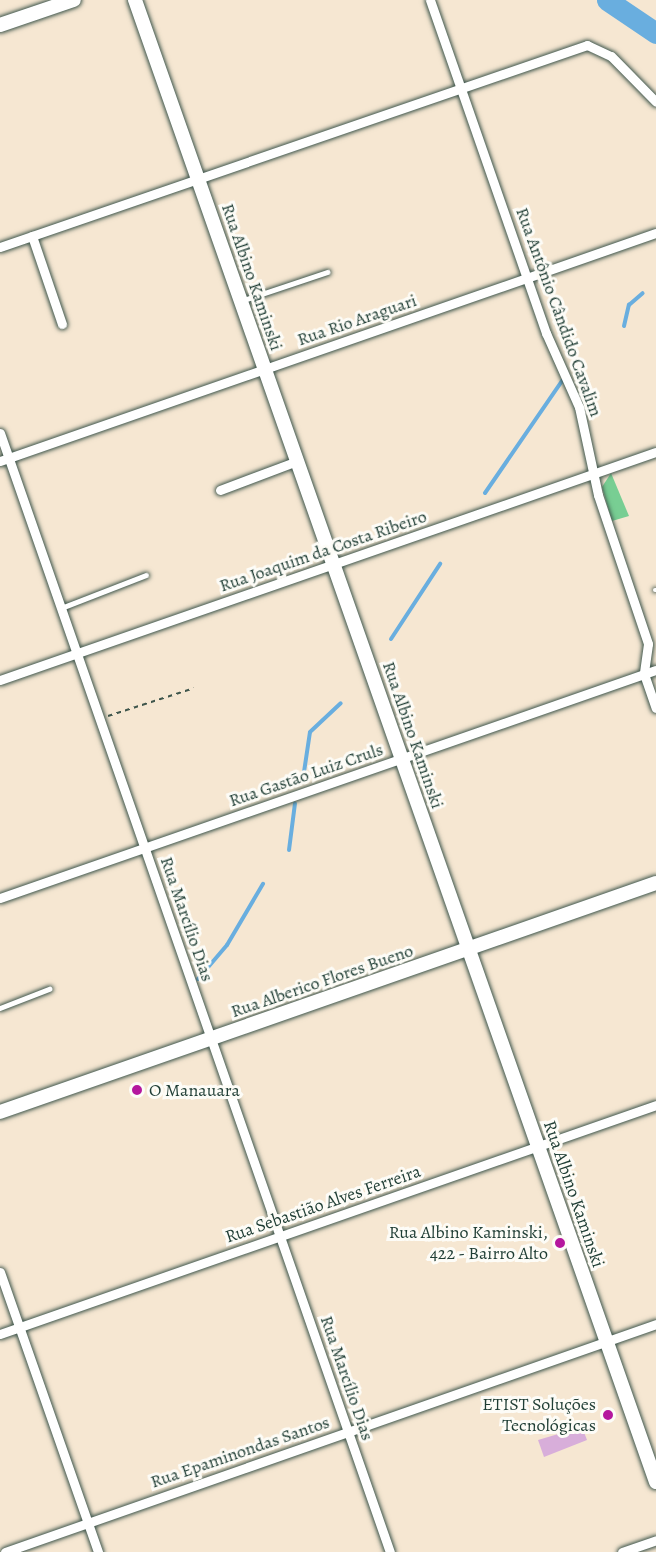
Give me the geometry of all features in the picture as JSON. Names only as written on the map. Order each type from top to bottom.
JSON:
[{"type":"street","points":[[0,26],[74,0]]},
{"type":"street","name":"Rua Albino Kaminski","points":[[135,0],[656,1482]]},
{"type":"street","name":"Rua Antônio Cândido Cavalim","points":[[430,0],[527,278],[579,407],[593,473],[648,644],[644,674],[656,708]]},
{"type":"street","points":[[0,247],[587,45],[611,56],[656,102]]},
{"type":"street","name":"Rua Rio Araguari","points":[[4,460],[656,233]]},
{"type":"street","points":[[32,236],[62,324]]},
{"type":"street","name":"Rua Marcílio Dias","points":[[0,433],[4,460],[61,608],[390,1552]]},
{"type":"street","name":"Rua Joaquim da Costa Ribeiro","points":[[0,680],[656,452]]},
{"type":"street","points":[[220,490],[297,461]]},
{"type":"street","name":"Rua Gastão Luiz Cruls","points":[[0,898],[656,670]]},
{"type":"street","name":"Rua Alberico Flores Bueno","points":[[0,1112],[656,883]]},
{"type":"street","name":"Rua Sebastião Alves Ferreira","points":[[0,1334],[656,1104]]},
{"type":"street","points":[[0,1272],[98,1552]]},
{"type":"street","name":"Rua Epaminondas Santos","points":[[4,1552],[656,1324]]},
{"type":"street","points":[[622,1552],[656,1540]]},
{"type":"lane","points":[[241,301],[327,272]]},
{"type":"lane","points":[[61,608],[146,575]]},
{"type":"lane","points":[[0,1008],[50,989]]},
{"type":"path","points":[[100,719],[194,688]]},
{"type":"green space","points":[[611,473],[629,516],[612,521],[602,487]]},
{"type":"building","points":[[582,1427],[587,1440],[544,1457],[538,1440]]},
{"type":"waterway","points":[[607,0],[656,33]]},
{"type":"waterway","points":[[624,326],[629,305],[643,293]]},
{"type":"waterway","points":[[485,493],[562,381]]},
{"type":"waterway","points":[[391,639],[440,564]]},
{"type":"waterway","points":[[304,772],[310,732],[341,703]]},
{"type":"waterway","points":[[289,850],[295,803]]},
{"type":"waterway","points":[[198,979],[227,945],[263,884]]},
{"type":"place","name":"O Manauara","points":[[137,1090]]},
{"type":"place","name":"Rua Albino Kaminski, 422 - Bairro Alto","points":[[560,1243]]},
{"type":"place","name":"ETIST Soluções Tecnológicas","points":[[608,1415]]}]
